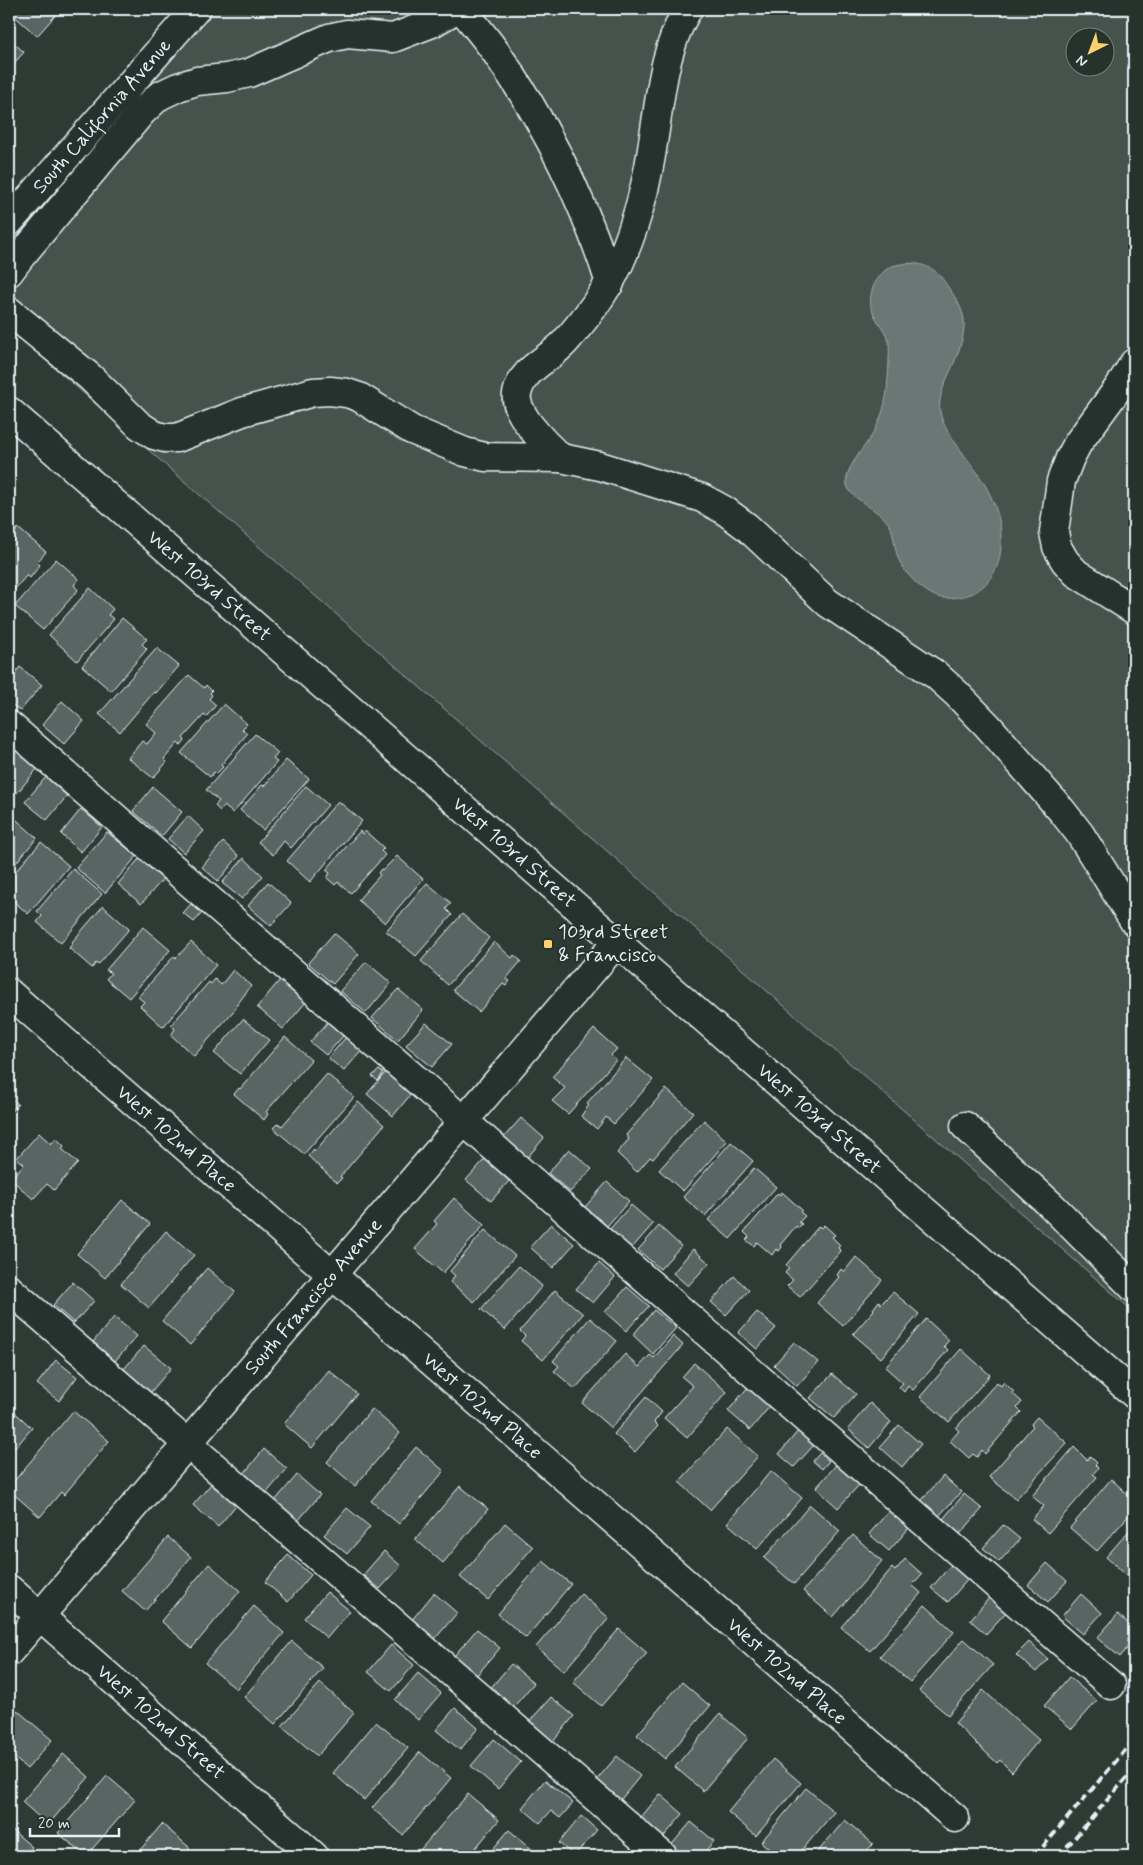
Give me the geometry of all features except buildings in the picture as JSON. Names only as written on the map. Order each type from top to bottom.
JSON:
[{"type":"street","name":"South California Avenue","points":[[9,222],[196,9]]},
{"type":"street","points":[[9,272],[20,256],[142,112],[159,96],[197,81],[227,78],[249,73],[329,38],[347,34],[393,38],[432,22],[456,9]]},
{"type":"street","points":[[462,9],[495,51],[529,104],[560,159],[587,216],[610,283]]},
{"type":"street","points":[[561,458],[543,440],[521,412],[516,397],[519,384],[533,368],[563,344],[593,309],[610,283],[620,261],[641,201],[654,139],[665,65],[676,29],[688,9]]},
{"type":"street","points":[[9,311],[90,377],[139,425],[154,435],[165,438],[177,438],[242,412],[313,392],[330,391],[359,397],[412,430],[465,452],[484,457],[561,458],[600,466],[702,498],[724,510],[768,545],[828,603],[936,676],[957,694],[988,726],[1080,834],[1134,921]]},
{"type":"street","points":[[1134,363],[1078,443],[1070,458],[1061,482],[1054,532],[1057,547],[1065,561],[1076,573],[1134,610]]},
{"type":"street","name":"West 103rd Street","points":[[9,411],[1134,1394]]},
{"type":"street","points":[[9,725],[1111,1685]]},
{"type":"street","name":"South Francisco Avenue","points":[[9,1652],[617,942]]},
{"type":"street","name":"West 102nd Place","points":[[9,993],[955,1818]]},
{"type":"street","points":[[966,1126],[1051,1205],[1134,1288]]},
{"type":"street","points":[[9,1289],[663,1856]]},
{"type":"street","name":"West 102nd Street","points":[[9,1589],[314,1856]]},
{"type":"shaded area","points":[[215,9],[1134,9],[1134,1312],[9,328],[9,250]]},
{"type":"shaded area","points":[[915,263],[932,269],[943,279],[962,312],[964,326],[962,341],[940,398],[940,412],[950,435],[988,490],[998,515],[1000,528],[1000,555],[994,573],[982,588],[968,595],[953,598],[936,596],[923,589],[911,578],[899,560],[889,524],[880,514],[851,493],[847,481],[851,466],[872,436],[877,425],[886,395],[889,343],[872,310],[871,293],[879,277],[890,267]]},
{"type":"railway","points":[[1035,1856],[1134,1740]]},
{"type":"railway","points":[[1059,1856],[1134,1769]]},
{"type":"place","name":"103rd Street & Francisco","points":[[548,944]]}]
